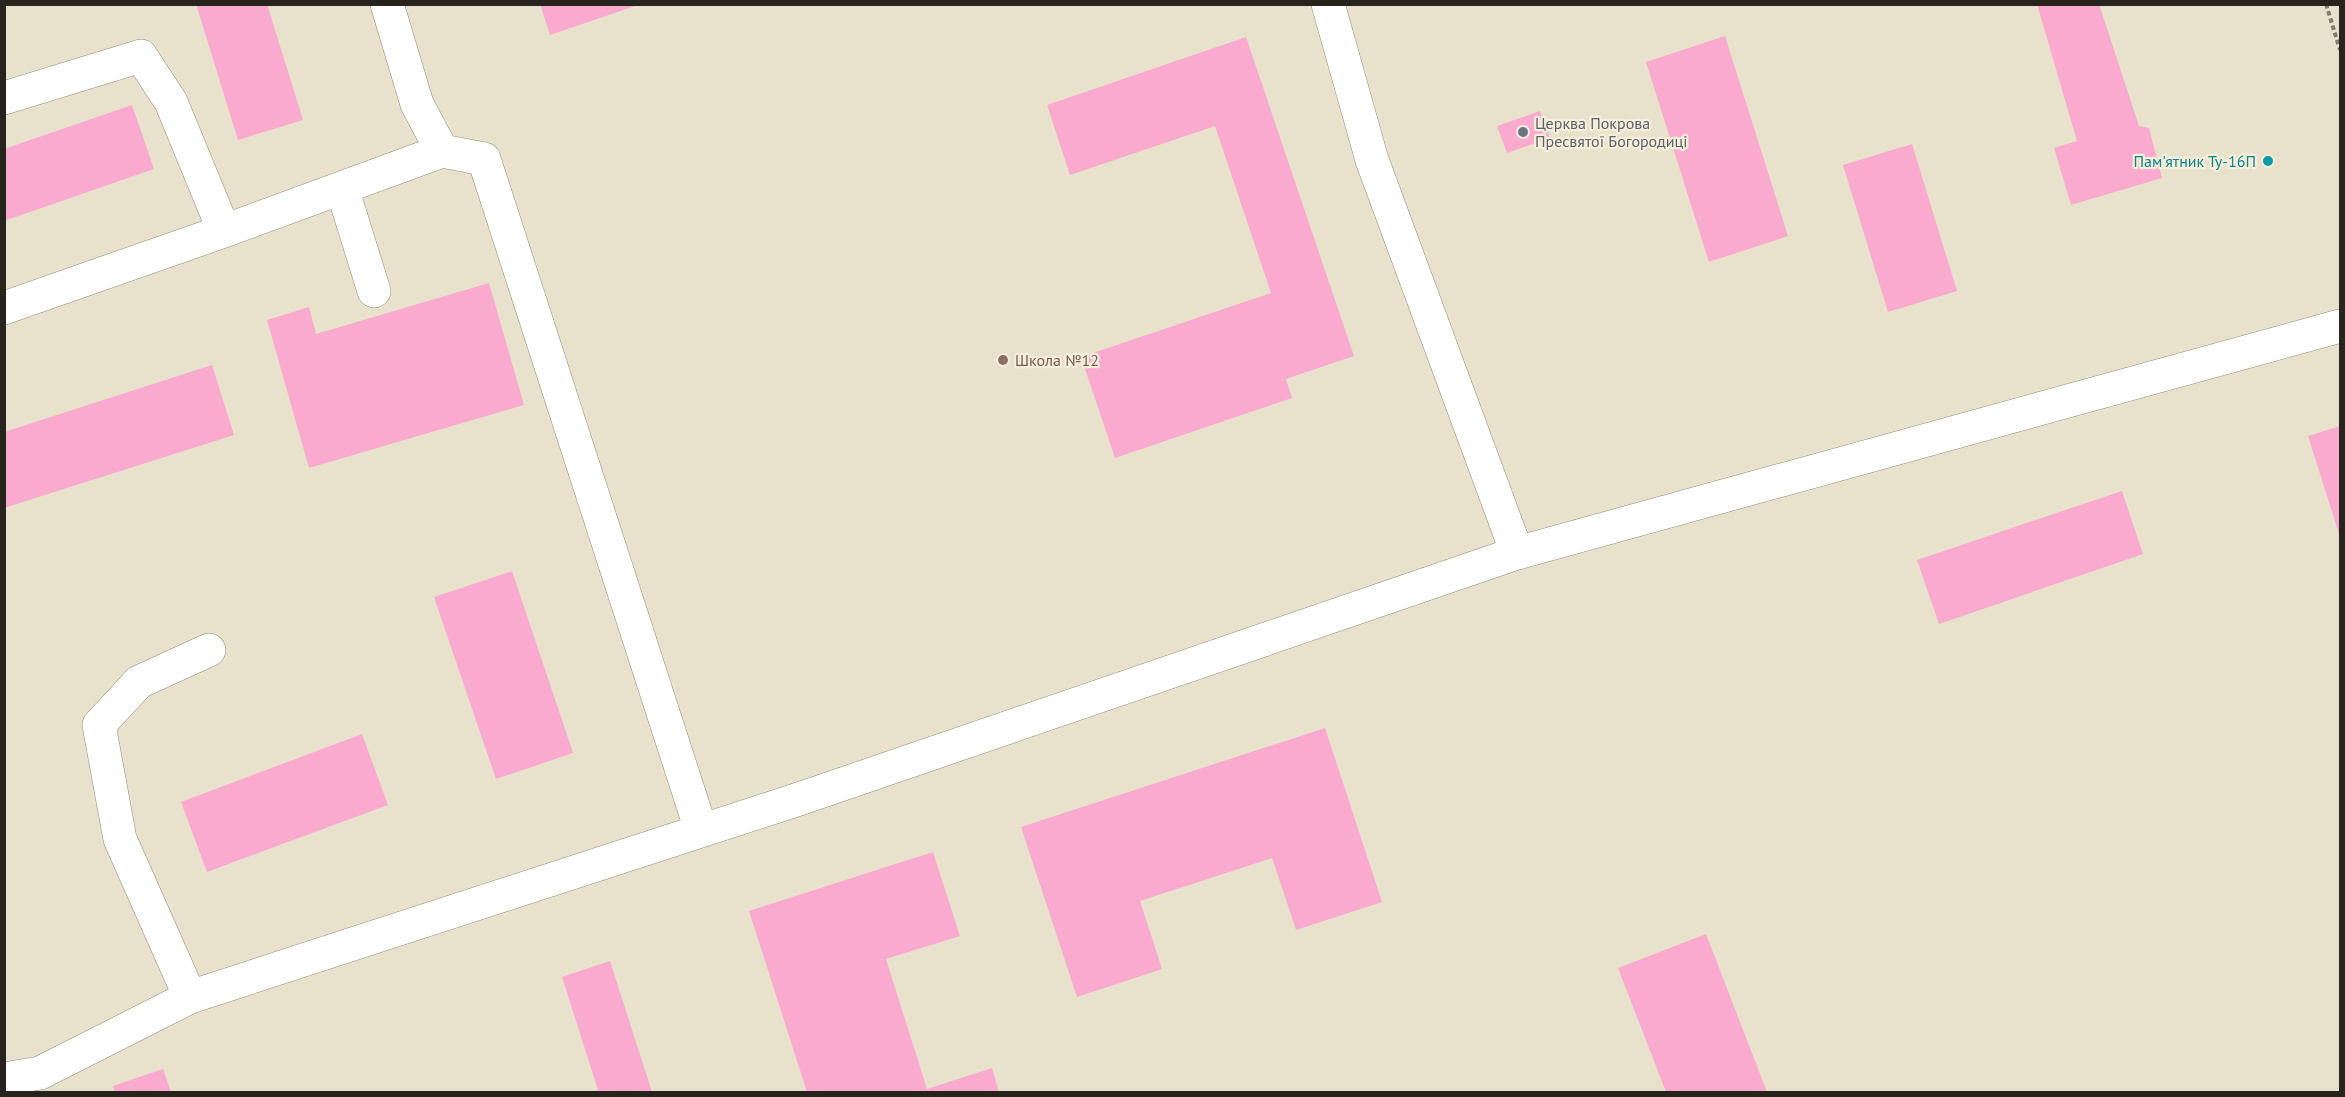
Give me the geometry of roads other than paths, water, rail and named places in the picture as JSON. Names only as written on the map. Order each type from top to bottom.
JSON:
[{"type":"street","points":[[387,4],[417,104],[442,152]]},
{"type":"street","points":[[1328,4],[1372,160],[1517,553]]},
{"type":"street","points":[[4,98],[141,56],[171,102],[224,231]]},
{"type":"street","points":[[4,308],[442,152],[484,159],[700,830]]},
{"type":"street","points":[[342,188],[374,291]]},
{"type":"street","points":[[4,1079],[39,1083],[190,997],[799,799],[1517,553],[2340,326]]},
{"type":"street","points":[[190,997],[120,839],[99,725],[139,682],[209,650]]},
{"type":"place","name":"Церква Покрова Пресвятої Богородиці","points":[[1523,132]]},
{"type":"place","name":"Пам'ятник Ту-16П","points":[[2268,161]]},
{"type":"place","name":"Школа №12","points":[[1003,360]]}]
